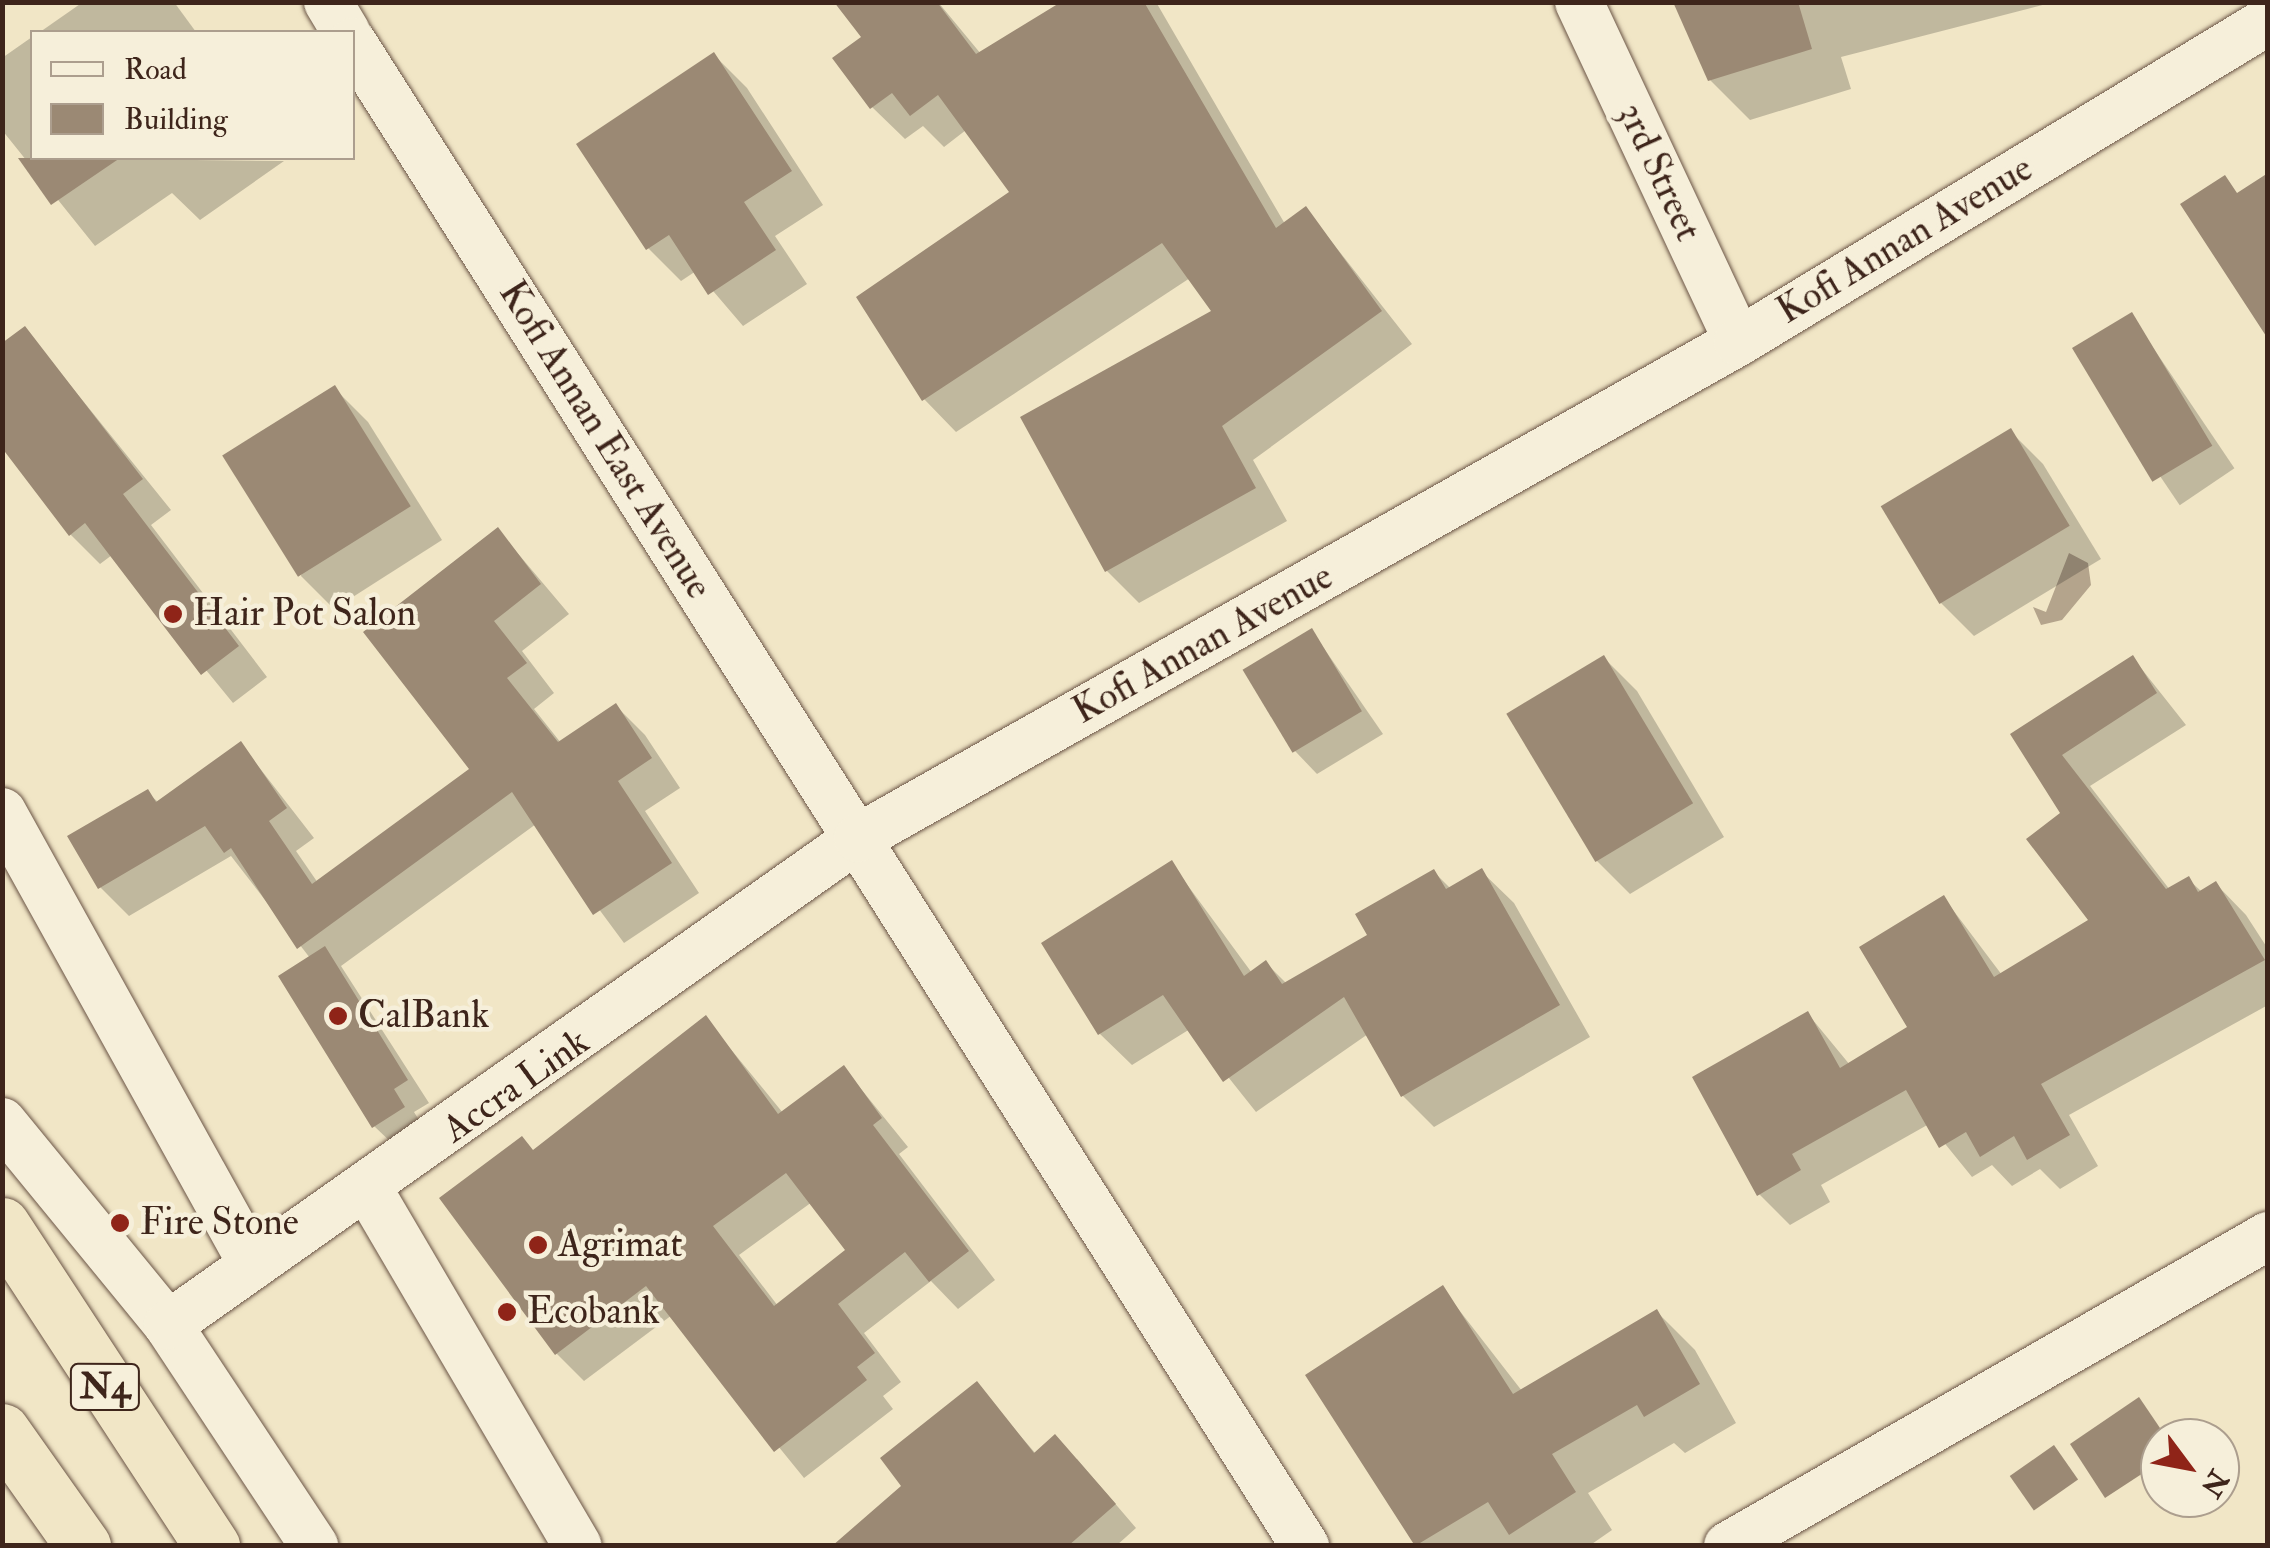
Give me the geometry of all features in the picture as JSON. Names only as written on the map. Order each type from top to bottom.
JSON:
[{"type":"highway","name":"N4","points":[[2,1225],[212,1546]]},
{"type":"highway","points":[[2,1431],[82,1546]]},
{"type":"street","points":[[328,2],[345,30]]},
{"type":"street","name":"3rd Street","points":[[1579,2],[1738,342]]},
{"type":"street","name":"Kofi Annan Avenue","points":[[858,838],[1738,342],[2268,21]]},
{"type":"street","name":"Kofi Annan East Avenue","points":[[355,47],[858,838]]},
{"type":"street","points":[[2,812],[253,1265]]},
{"type":"street","points":[[858,838],[1305,1546]]},
{"type":"street","name":"Accra Link","points":[[168,1325],[858,838]]},
{"type":"street","points":[[2,1122],[168,1325],[314,1546]]},
{"type":"street","points":[[368,1187],[578,1546]]},
{"type":"street","points":[[1728,1546],[2268,1236]]},
{"type":"shaded area","points":[[2069,553],[2088,563],[2091,585],[2062,620],[2041,625],[2033,607],[2046,612]]},
{"type":"building","points":[[834,2],[937,2],[976,54],[1061,2],[1144,2],[1276,228],[1306,206],[1382,311],[1222,426],[1256,488],[1105,572],[1020,417],[1211,311],[1162,243],[922,401],[856,297],[1009,192],[938,95],[910,116],[892,93],[870,109],[832,58],[861,37]]},
{"type":"building","points":[[1673,2],[1798,2],[1812,49],[1708,81]]},
{"type":"building","points":[[714,52],[792,171],[744,202],[776,250],[708,295],[669,235],[646,250],[576,144]]},
{"type":"building","points":[[18,158],[117,160],[51,205]]},
{"type":"building","points":[[2268,173],[2268,339],[2180,204],[2225,175],[2237,193]]},
{"type":"building","points":[[2132,312],[2212,446],[2152,482],[2072,348]]},
{"type":"building","points":[[25,326],[143,479],[123,494],[239,646],[201,675],[85,523],[69,536],[2,448],[2,343]]},
{"type":"building","points":[[335,385],[411,506],[298,577],[222,455]]},
{"type":"building","points":[[2011,428],[2070,526],[1939,604],[1881,506]]},
{"type":"building","points":[[498,527],[541,584],[494,621],[527,663],[507,678],[558,742],[616,703],[652,758],[618,781],[672,863],[593,915],[512,792],[297,949],[231,848],[224,853],[205,826],[98,889],[67,836],[148,789],[156,802],[241,741],[287,808],[269,821],[312,884],[469,769],[363,632]]},
{"type":"building","points":[[1312,628],[1362,711],[1293,753],[1243,670]]},
{"type":"building","points":[[1604,655],[1693,803],[1595,862],[1506,714]]},
{"type":"building","points":[[2133,655],[2157,693],[2062,755],[2166,889],[2189,876],[2198,892],[2216,881],[2265,960],[2041,1084],[2070,1135],[2027,1160],[2014,1136],[1980,1157],[1966,1132],[1939,1148],[1906,1090],[1792,1154],[1801,1170],[1757,1196],[1692,1077],[1808,1011],[1840,1068],[1907,1027],[1859,947],[1944,895],[1994,977],[2088,920],[2026,839],[2060,813],[2010,734]]},
{"type":"building","points":[[1172,860],[1244,976],[1266,960],[1282,984],[1367,935],[1355,914],[1434,869],[1446,889],[1482,868],[1560,1005],[1401,1097],[1344,997],[1223,1082],[1163,995],[1098,1035],[1041,943]]},
{"type":"building","points":[[325,946],[408,1080],[394,1089],[405,1107],[372,1128],[278,976]]},
{"type":"building","points":[[706,1015],[778,1114],[844,1065],[882,1118],[873,1125],[969,1251],[929,1282],[905,1252],[838,1304],[875,1353],[857,1367],[867,1380],[774,1452],[646,1286],[555,1355],[439,1198],[522,1136],[533,1150]],"holes":[[[786,1173],[845,1250],[774,1306],[713,1226]]]},
{"type":"building","points":[[1443,1285],[1513,1394],[1657,1309],[1700,1384],[1644,1417],[1637,1405],[1552,1454],[1576,1492],[1509,1535],[1488,1502],[1415,1546],[1305,1375]]},
{"type":"building","points":[[977,1381],[1034,1453],[1055,1434],[1116,1504],[1068,1546],[832,1546],[901,1486],[880,1458]]},
{"type":"building","points":[[2139,1397],[2153,1418],[2140,1418],[2140,1475],[2105,1498],[2070,1444]]},
{"type":"building","points":[[2054,1445],[2078,1479],[2034,1510],[2010,1476]]},
{"type":"place","name":"Hair Pot Salon","points":[[173,614]]},
{"type":"place","name":"CalBank","points":[[338,1016]]},
{"type":"place","name":"Fire Stone","points":[[120,1223]]},
{"type":"place","name":"Agrimat","points":[[538,1245]]},
{"type":"place","name":"Ecobank","points":[[507,1312]]}]
